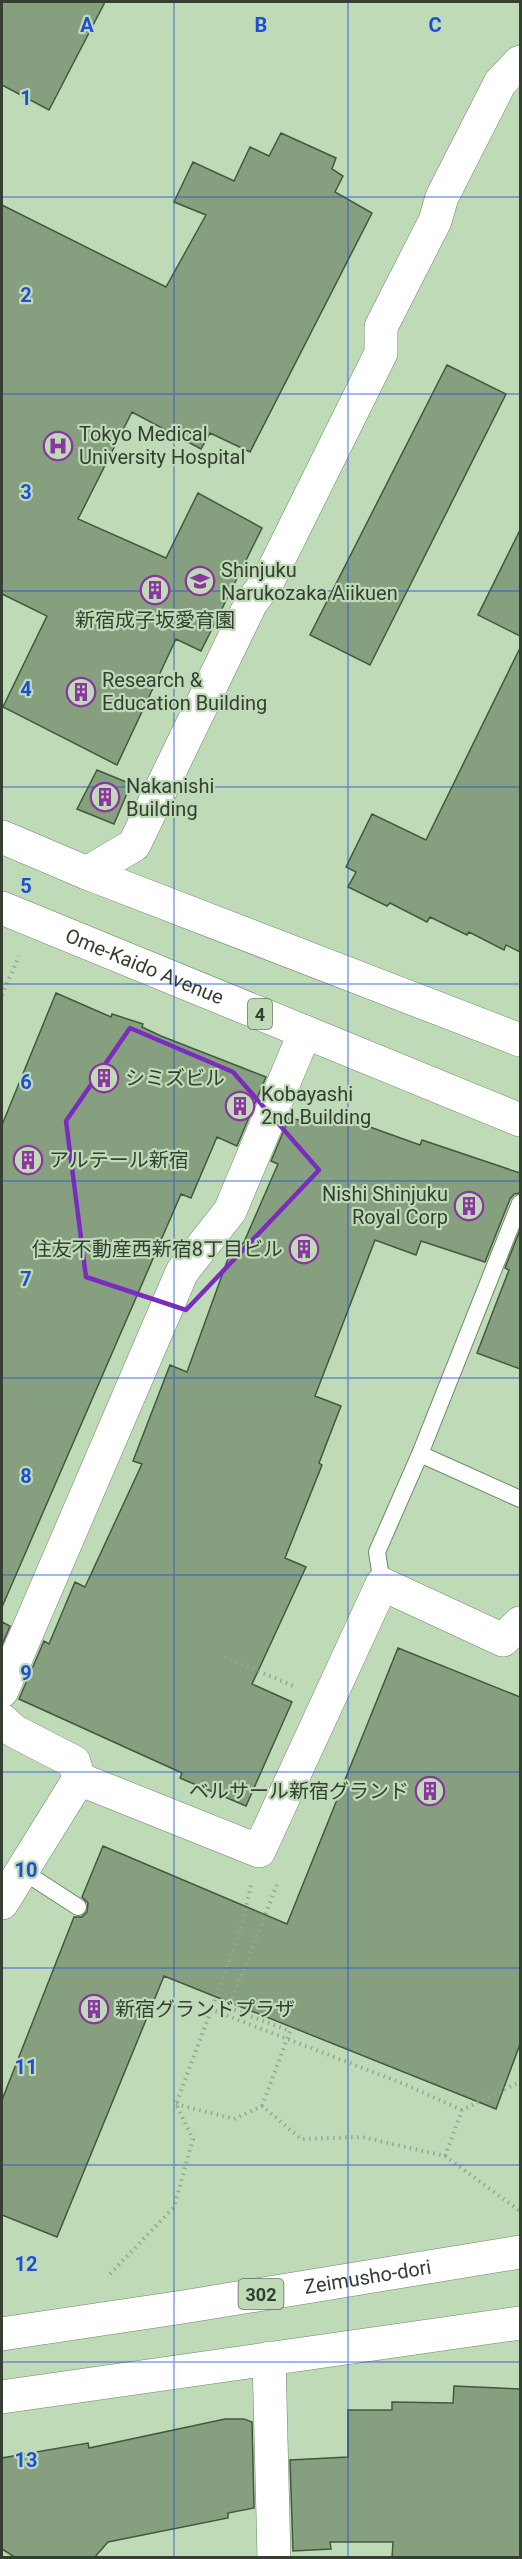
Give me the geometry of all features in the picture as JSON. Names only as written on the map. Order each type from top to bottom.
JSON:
[{"type":"street","points":[[87,873],[134,844],[251,603],[269,579],[381,354],[381,327],[435,221],[442,197],[500,83],[520,62]]},
{"type":"street","points":[[2,837],[87,873],[520,1040]]},
{"type":"street","name":"Ome-Kaido Avenue","points":[[2,908],[520,1121]]},
{"type":"street","points":[[2,1691],[182,1272],[230,1211],[305,1032]]},
{"type":"street","points":[[2,1720],[14,1731],[74,1762],[80,1779],[259,1851],[382,1584],[503,1640],[520,1623]]},
{"type":"street","points":[[2,1903],[80,1779]]},
{"type":"street","name":"Zeimusho-dori","points":[[2,2334],[520,2252]]},
{"type":"street","points":[[2,2397],[520,2323]]},
{"type":"street","points":[[269,2358],[274,2558]]},
{"type":"lane","points":[[382,1584],[376,1552],[420,1454],[520,1203]]},
{"type":"lane","points":[[420,1454],[520,1499]]},
{"type":"lane","points":[[21,1870],[78,1907]]},
{"type":"path","points":[[2,995],[19,956]]},
{"type":"path","points":[[225,1657],[328,1701]]},
{"type":"path","points":[[110,2274],[174,2207],[193,2139],[176,2104],[241,1930],[259,1851],[286,1862],[229,2008],[290,2031],[262,2106],[234,2119],[176,2104]]},
{"type":"path","points":[[210,2009],[462,2110]]},
{"type":"path","points":[[445,2156],[462,2110],[520,2082]]},
{"type":"path","points":[[262,2106],[301,2139],[362,2137],[445,2156],[520,2211]]},
{"type":"highlighted area","points":[[130,1028],[233,1072],[319,1170],[186,1310],[86,1277],[66,1121]]},
{"type":"building","points":[[2,2],[105,2],[49,110],[2,85]]},
{"type":"building","points":[[281,133],[336,158],[332,169],[343,176],[335,192],[372,213],[250,452],[210,433],[201,449],[132,412],[78,519],[166,558],[198,493],[262,528],[201,651],[176,639],[117,765],[3,707],[47,616],[2,594],[2,205],[166,287],[206,215],[174,202],[193,162],[234,181],[250,147],[269,156]]},
{"type":"building","points":[[447,365],[506,394],[370,665],[310,635]]},
{"type":"building","points":[[520,530],[520,636],[478,615]]},
{"type":"building","points":[[520,648],[520,952],[506,945],[504,950],[469,932],[467,935],[430,917],[427,922],[390,903],[387,906],[348,887],[356,872],[346,867],[372,814],[426,840]]},
{"type":"building","name":"Nakanishi Building","points":[[97,770],[131,784],[114,824],[77,809]]},
{"type":"building","points":[[56,993],[111,1017],[112,1014],[143,1024],[142,1027],[161,1036],[266,1077],[237,1146],[217,1137],[191,1198],[181,1194],[2,1607],[2,1125]]},
{"type":"building","points":[[331,1113],[420,1145],[422,1140],[520,1173],[520,1193],[514,1194],[510,1199],[485,1262],[421,1241],[416,1255],[375,1240],[315,1396],[341,1406],[319,1463],[322,1465],[285,1558],[306,1567],[252,1684],[292,1702],[246,1806],[180,1778],[182,1773],[19,1699],[44,1641],[49,1644],[75,1582],[85,1587],[142,1464],[133,1461],[170,1365],[187,1372],[229,1256],[244,1242],[278,1164],[271,1161],[289,1118],[325,1125]]},
{"type":"building","points":[[520,1230],[520,1369],[477,1353],[509,1270],[505,1268]]},
{"type":"building","points":[[2,1622],[10,1626],[2,1645]]},
{"type":"building","name":"ベルサール新宿グランド","points":[[398,1648],[520,1697],[520,2044],[496,2109],[164,1976],[57,2237],[2,2215],[2,2100],[74,1917],[82,1917],[87,1912],[88,1903],[82,1897],[103,1846],[287,1924]]},
{"type":"building","points":[[454,2386],[520,2389],[520,2558],[392,2558],[393,2542],[330,2542],[331,2549],[293,2551],[290,2460],[348,2457],[348,2410],[392,2410],[392,2402],[453,2403]]},
{"type":"building","points":[[225,2419],[244,2419],[252,2422],[254,2508],[228,2513],[228,2518],[108,2542],[94,2558],[16,2558],[2,2549],[2,2458],[88,2443],[89,2448]]},
{"type":"place","name":"Tokyo Medical University Hospital","points":[[58,446]]},
{"type":"place","name":"Shinjuku Narukozaka Aiikuen","points":[[200,581]]},
{"type":"place","name":"新宿成子坂愛育園","points":[[155,590]]},
{"type":"place","name":"Research & Education Building","points":[[81,692]]},
{"type":"place","name":"Nakanishi Building","points":[[105,797]]},
{"type":"place","name":"シミズビル","points":[[104,1078]]},
{"type":"place","name":"Kobayashi 2nd Building","points":[[240,1106]]},
{"type":"place","name":"アルテール新宿","points":[[28,1160]]},
{"type":"place","name":"Nishi Shinjuku Royal Corp","points":[[469,1206]]},
{"type":"place","name":"住友不動産西新宿8丁目ビル","points":[[304,1249]]},
{"type":"place","name":"ベルサール新宿グランド","points":[[430,1791]]},
{"type":"place","name":"新宿グランドプラザ","points":[[94,2009]]}]
